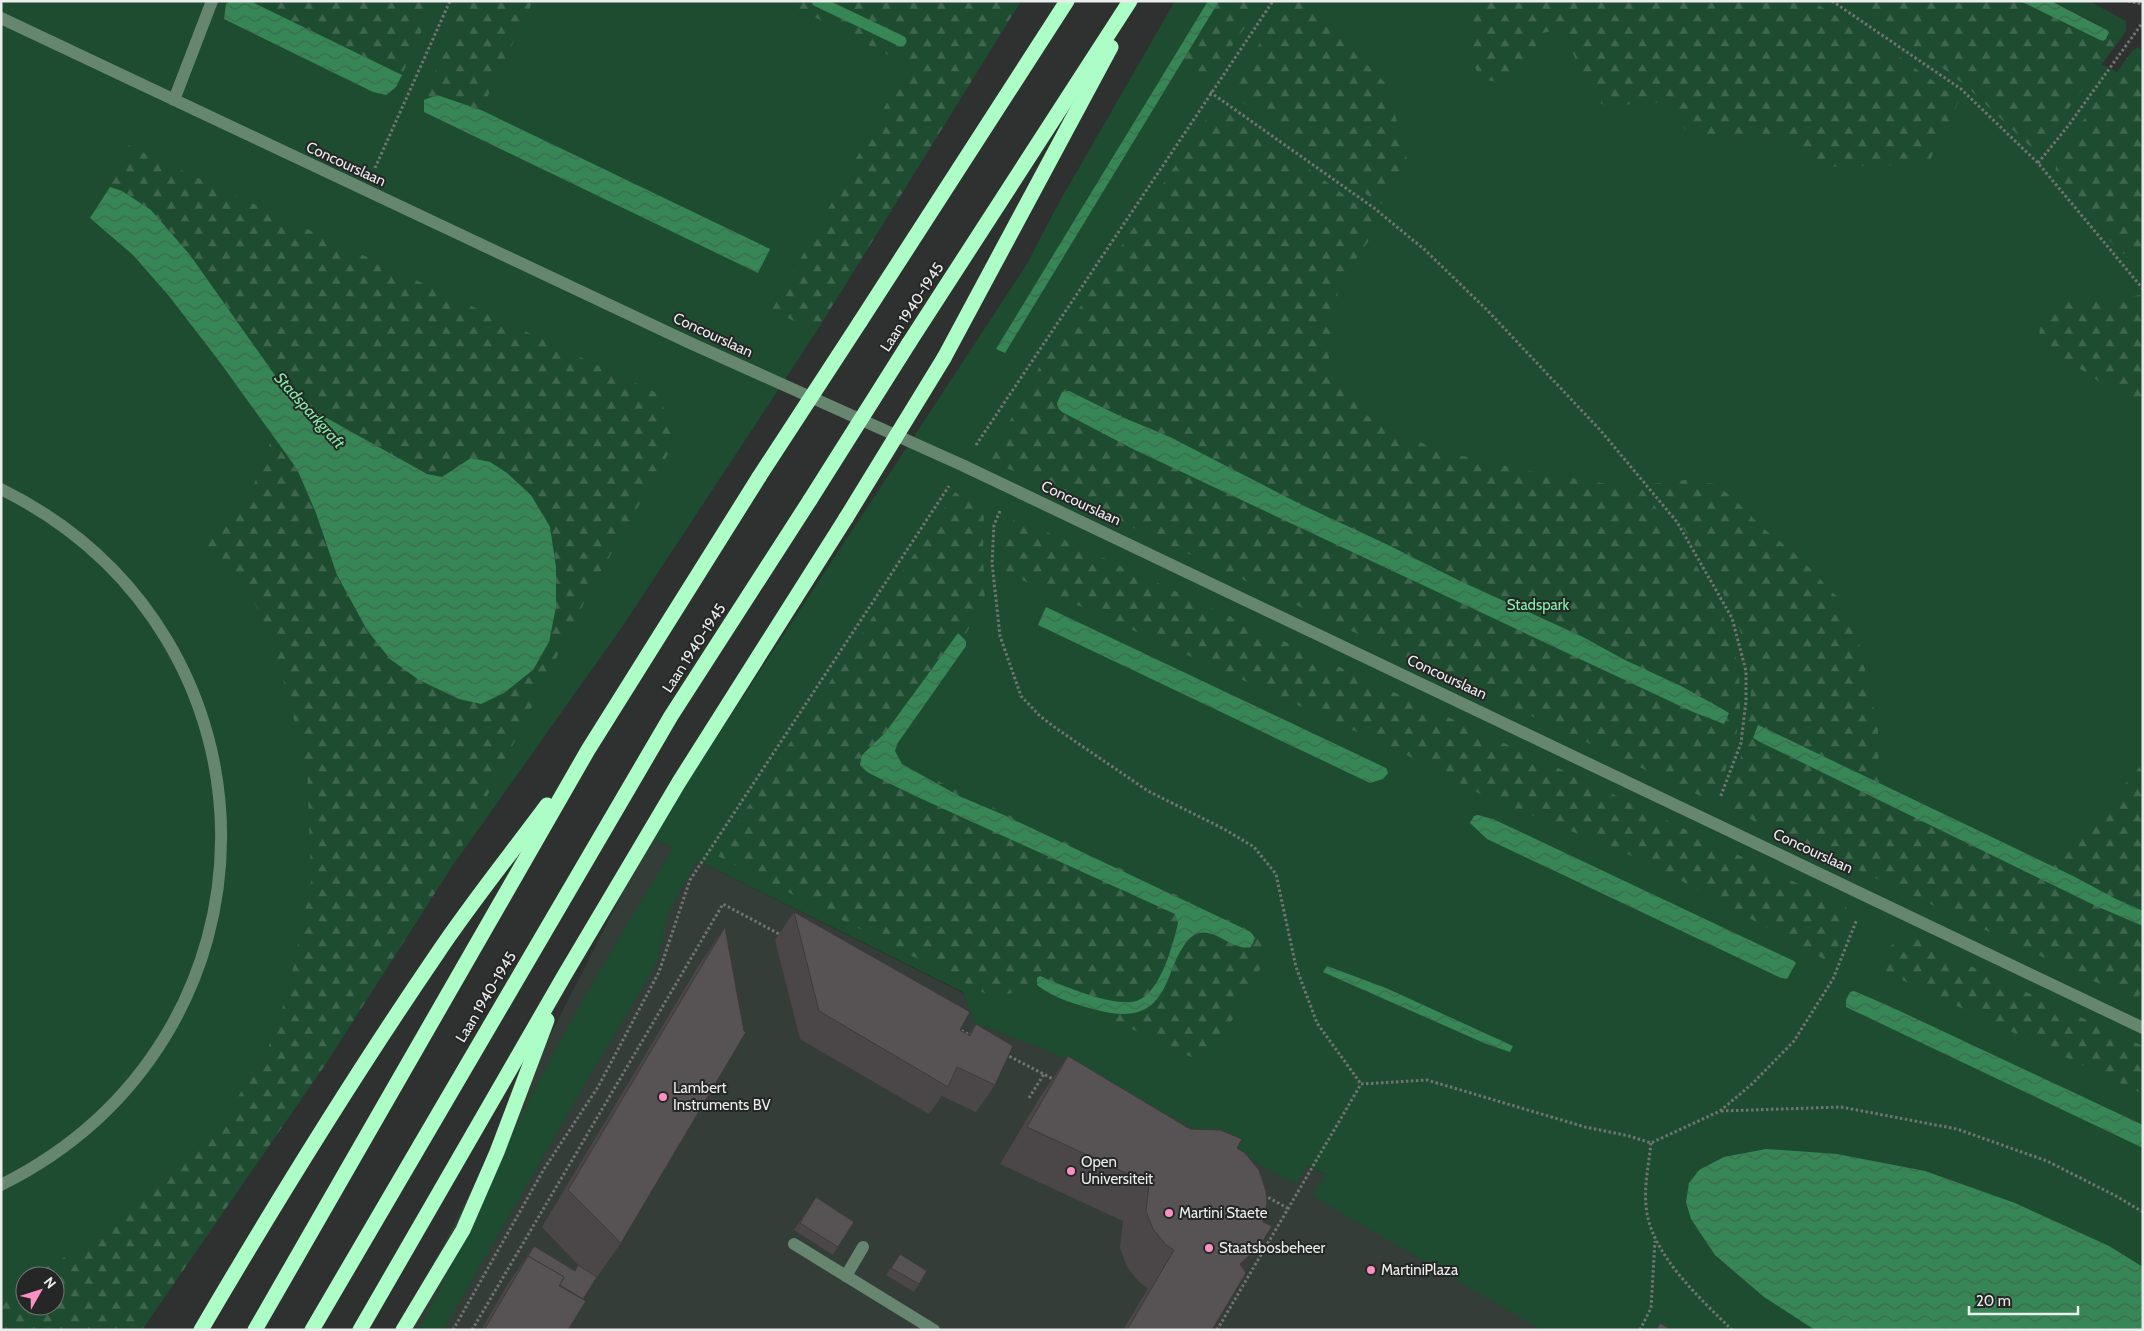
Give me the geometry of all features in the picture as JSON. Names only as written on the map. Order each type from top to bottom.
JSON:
[{"type":"highway","points":[[255,1330],[588,750],[759,476],[1067,1]]},
{"type":"highway","name":"Laan 1940-1945","points":[[312,1330],[671,716],[1130,1]]},
{"type":"highway","points":[[360,1330],[564,976],[679,782],[846,518],[944,358],[1136,1]]},
{"type":"highway","points":[[201,1330],[304,1159],[432,960],[588,750]]},
{"type":"highway","points":[[403,1330],[463,1230],[497,1152],[564,976]]},
{"type":"street","points":[[174,100],[212,1]]},
{"type":"street","name":"Concourslaan","points":[[1,18],[742,367],[962,465],[2143,1028]]},
{"type":"street","points":[[1,489],[65,526],[100,556],[132,589],[159,627],[182,666],[200,709],[208,736],[220,799],[222,845],[218,891],[209,936],[195,980],[175,1022],[152,1058],[126,1092],[95,1123],[62,1150],[25,1173],[1,1185]]},
{"type":"street","points":[[794,1244],[934,1330]]},
{"type":"street","points":[[846,1276],[863,1247]]},
{"type":"path","points":[[365,191],[450,1]]},
{"type":"path","points":[[454,1330],[544,1169],[598,1087],[659,972],[690,880],[962,465],[1210,92],[1273,1]]},
{"type":"path","points":[[1832,1],[1961,89],[2038,163],[2143,289]]},
{"type":"path","points":[[2128,1],[2143,4]]},
{"type":"path","points":[[2038,163],[2068,126],[2143,22]]},
{"type":"path","points":[[1210,92],[1374,208],[1425,250],[1487,310],[1601,431],[1676,522],[1732,618],[1746,671],[1746,701],[1741,743],[1712,821]]},
{"type":"path","points":[[1010,488],[994,526],[992,563],[1000,636],[1021,696],[1040,716],[1057,729],[1148,790],[1224,829],[1254,847],[1276,874],[1296,967],[1317,1023],[1362,1084]]},
{"type":"path","points":[[1362,1084],[1426,1080],[1585,1128],[1629,1136],[1651,1143],[1720,1111],[1752,1084],[1794,1041],[1833,979],[1867,895]]},
{"type":"path","points":[[472,1330],[723,904],[784,937]]},
{"type":"path","points":[[949,1024],[975,1038]]},
{"type":"path","points":[[1001,1052],[1061,1084]]},
{"type":"path","points":[[1030,1098],[1044,1074]]},
{"type":"path","points":[[1217,1330],[1362,1084]]},
{"type":"path","points":[[1720,1111],[1841,1107],[1957,1128],[2047,1161],[2143,1212]]},
{"type":"path","points":[[1640,1330],[1651,1308],[1655,1240],[1646,1205],[1651,1143]]},
{"type":"path","points":[[1256,1191],[1289,1209]]},
{"type":"path","points":[[1655,1240],[1690,1288],[1732,1330]]},
{"type":"shaded area","points":[[651,837],[1636,1330],[400,1330]]},
{"type":"green space","points":[[1,1],[1021,1],[816,332],[622,627],[451,868],[495,779],[96,1330],[1,1330]]},
{"type":"green space","points":[[250,1],[435,1],[402,75]]},
{"type":"green space","points":[[463,1],[533,1],[481,110],[437,95],[424,100]]},
{"type":"green space","points":[[783,1],[1021,1],[816,332],[772,310],[908,65]]},
{"type":"green space","name":"Stadspark","points":[[1175,1],[1976,1],[2143,85],[2143,1330],[1542,1330],[1313,1196],[1325,1174],[1307,1165],[1296,1184],[1049,1051],[975,1023],[963,992],[697,860],[667,915],[658,958],[646,982],[443,1330],[418,1330],[476,1215],[530,1098],[564,1034],[673,848],[651,837],[1025,267],[1061,199]]},
{"type":"green space","points":[[1219,1],[1263,1],[1204,87],[1180,64]]},
{"type":"green space","points":[[1289,1],[1305,1],[1387,85],[1407,159],[1381,204],[1334,173],[1234,95],[1231,89],[1233,82]]},
{"type":"green space","points":[[1466,1],[1812,1],[1924,74],[1959,101],[1928,164],[1827,167],[1787,139],[1746,134],[1704,139],[1685,129],[1665,104],[1639,101],[1611,110],[1596,100],[1584,80],[1563,29],[1543,33],[1520,73],[1502,83],[1481,79],[1472,62],[1473,23]]},
{"type":"green space","points":[[1847,1],[2020,1],[2100,40],[2103,41],[2108,37],[2119,41],[2042,144],[2032,148],[1966,86],[1911,44]]},
{"type":"green space","points":[[2051,1],[2089,1],[2126,21],[2126,31],[2119,41],[2108,37],[2109,33],[2096,23]]},
{"type":"green space","points":[[2138,47],[2143,51],[2143,253],[2122,254],[2066,189],[2059,179],[2056,168],[2058,156],[2132,51]]},
{"type":"green space","points":[[1227,113],[1237,116],[1381,222],[1339,285],[1328,364],[1362,413],[1436,450],[1520,469],[1643,490],[1665,519],[1706,581],[1722,614],[1734,647],[1740,682],[1739,718],[1730,756],[1720,785],[1709,800],[990,460],[1029,383],[1208,117]]},
{"type":"green space","points":[[128,145],[659,394],[675,442],[590,591],[451,868],[327,1062],[142,1330],[1,1330],[1,1289],[15,1283],[15,1316],[65,1316],[65,1266],[48,1266],[101,1237],[151,1194],[231,1108],[267,1051],[288,992],[311,882],[307,768],[273,642],[251,595],[201,540],[234,512],[248,495],[258,475],[273,434],[297,469],[316,513],[481,704],[504,693],[533,670],[556,607],[556,567],[550,527],[454,468],[442,477],[427,474],[298,402],[284,388],[190,255],[151,210],[122,191],[110,187]]},
{"type":"green space","points":[[2140,295],[2143,299],[2143,420],[2129,401],[2039,342],[2040,319],[2061,301],[2103,301]]},
{"type":"green space","points":[[1686,480],[1715,484],[1732,497],[1764,529],[1796,554],[1841,601],[1856,630],[1878,726],[1879,788],[2051,868],[2107,810],[2143,760],[2143,989],[2136,1001],[1731,810],[1731,789],[1746,734],[1751,690],[1750,670],[1740,631],[1723,594],[1685,530],[1651,484]]},
{"type":"green space","points":[[955,492],[984,505],[985,603],[897,744],[902,764],[1275,942],[1225,1033],[1201,1054],[1191,1057],[1083,1006],[1045,992],[1038,985],[994,998],[716,855]]},
{"type":"green space","points":[[1015,517],[1571,774],[1846,907],[1849,915],[1848,922],[1831,963],[1649,863],[1482,795],[1397,750],[1000,570],[1005,538]]},
{"type":"green space","points":[[1915,938],[1934,949],[2143,1046],[2143,1094],[1879,969],[1887,950],[1891,946],[1900,941]]},
{"type":"water","points":[[230,1],[250,1],[402,75],[396,87],[386,95],[373,92],[224,19],[226,4]]},
{"type":"water","points":[[1208,1],[1219,1],[1005,353],[996,349]]},
{"type":"water","points":[[2020,1],[2051,1],[2107,30],[2109,33],[2106,39],[2100,40]]},
{"type":"water","points":[[437,95],[481,110],[770,249],[758,273],[424,112],[424,100]]},
{"type":"water","name":"Stadsparkgraft","points":[[110,187],[122,191],[151,210],[190,255],[284,388],[298,402],[427,474],[442,477],[471,458],[490,462],[507,473],[531,495],[550,527],[556,567],[556,607],[549,642],[533,670],[504,693],[481,704],[459,699],[419,680],[390,659],[367,630],[337,575],[316,513],[297,469],[219,361],[169,296],[133,255],[90,218]]},
{"type":"water","points":[[1069,391],[1122,417],[1170,437],[1300,504],[1460,581],[1581,636],[1625,660],[1681,686],[1729,713],[1724,724],[1693,712],[1135,450],[1062,412],[1058,408],[1057,403],[1062,392]]},
{"type":"water","points":[[1046,607],[1386,768],[1388,773],[1383,779],[1370,783],[1038,625]]},
{"type":"water","points":[[958,633],[966,641],[966,646],[897,744],[895,751],[902,764],[959,796],[1004,815],[1251,932],[1255,938],[1251,947],[1237,946],[1208,933],[1194,935],[1180,952],[1166,984],[1154,1003],[1138,1012],[1129,1014],[1108,1012],[1073,1003],[1050,994],[1037,985],[1037,978],[1040,976],[1104,999],[1118,1002],[1139,1000],[1147,995],[1160,977],[1173,943],[1178,923],[1175,914],[911,794],[867,772],[860,765],[862,755],[885,733]]},
{"type":"water","points":[[1758,725],[2143,911],[2143,926],[2096,906],[1760,742],[1753,738]]},
{"type":"water","points":[[1478,815],[1493,819],[1796,963],[1787,979],[1781,978],[1487,839],[1470,823],[1474,816]]},
{"type":"water","points":[[1327,966],[1386,988],[1513,1046],[1510,1052],[1484,1043],[1323,972]]},
{"type":"water","points":[[1854,991],[2143,1125],[2143,1148],[1846,1007],[1846,1000],[1850,992]]},
{"type":"water","points":[[1766,1149],[1837,1154],[1925,1171],[2015,1203],[2109,1246],[2143,1267],[2143,1330],[1815,1330],[1764,1297],[1715,1255],[1691,1219],[1686,1202],[1689,1183],[1699,1170],[1724,1157]]},
{"type":"building","points":[[794,912],[970,1012],[960,1030],[970,1036],[976,1024],[1013,1046],[995,1085],[957,1067],[948,1087],[819,1011]]},
{"type":"building","points":[[725,927],[744,1031],[746,1032],[621,1243],[568,1190]]},
{"type":"building","points":[[1068,1056],[1190,1129],[1220,1130],[1242,1139],[1237,1148],[1245,1153],[1259,1170],[1266,1191],[1267,1203],[1263,1222],[1272,1226],[1260,1246],[1240,1264],[1246,1273],[1212,1330],[1127,1330],[1174,1250],[1166,1245],[1153,1229],[1146,1211],[1149,1184],[1027,1127]]},
{"type":"building","points":[[816,1197],[854,1222],[838,1247],[800,1223]]},
{"type":"building","points":[[534,1246],[575,1271],[578,1265],[597,1277],[583,1299],[560,1285],[564,1277],[528,1256]]},
{"type":"building","points":[[900,1254],[927,1271],[919,1284],[891,1268]]},
{"type":"building","points":[[528,1256],[564,1277],[559,1286],[586,1301],[568,1330],[484,1330]]},
{"type":"building","points":[[1660,1323],[1672,1330],[1656,1330]]},
{"type":"waterway","points":[[817,1],[901,41]]},
{"type":"place","name":"Lambert Instruments BV","points":[[663,1097]]},
{"type":"place","name":"Open Universiteit","points":[[1071,1171]]},
{"type":"place","name":"Martini Staete","points":[[1169,1213]]},
{"type":"place","name":"Staatsbosbeheer","points":[[1209,1248]]},
{"type":"place","name":"MartiniPlaza","points":[[1371,1270]]}]
